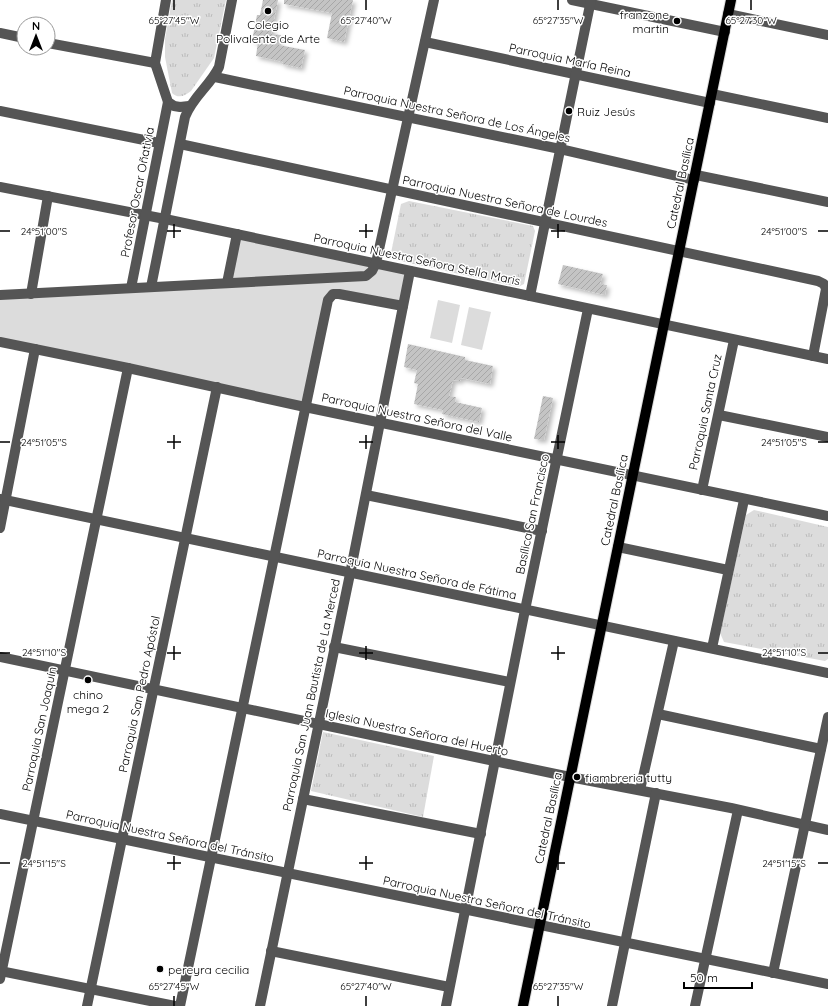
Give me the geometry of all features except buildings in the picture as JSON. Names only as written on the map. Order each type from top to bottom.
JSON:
[{"type":"main road","name":"Catedral Basílica","points":[[523,1006],[731,0]]},
{"type":"street","points":[[166,0],[155,63],[168,102],[174,106],[189,106]]},
{"type":"street","points":[[151,287],[189,106],[214,77],[220,67],[232,0]]},
{"type":"street","points":[[0,296],[366,276],[372,271],[376,263],[434,0]]},
{"type":"street","points":[[572,0],[591,2],[725,32]]},
{"type":"street","points":[[530,296],[591,2]]},
{"type":"street","points":[[728,14],[828,35]]},
{"type":"street","points":[[0,33],[16,36]]},
{"type":"street","name":"Parroquia María Reina","points":[[425,42],[576,75],[828,118]]},
{"type":"street","points":[[56,44],[155,63]]},
{"type":"street","name":"Parroquia Nuestra Señora de Los Ángeles","points":[[214,77],[695,177],[828,202]]},
{"type":"street","name":"Profesor Oscar Oñativia","points":[[131,288],[168,102]]},
{"type":"street","points":[[0,111],[159,143]]},
{"type":"street","name":"Parroquia Nuestra Señora de Lourdes","points":[[180,144],[392,191],[545,222],[818,281],[824,284],[826,289],[813,356]]},
{"type":"street","name":"Parroquia Nuestra Señora Stella Maris","points":[[0,187],[146,215],[828,359]]},
{"type":"street","points":[[31,294],[48,196]]},
{"type":"street","points":[[227,283],[237,234]]},
{"type":"street","name":"Parroquia San Juan Bautista de La Merced","points":[[260,1006],[350,574],[410,271]]},
{"type":"street","points":[[180,1006],[305,407],[330,296],[339,294],[403,306]]},
{"type":"street","name":"Basílica San Francisco","points":[[446,1006],[510,682],[588,309]]},
{"type":"street","name":"Parroquia Santa Cruz","points":[[702,490],[734,340]]},
{"type":"street","name":"Parroquia Nuestra Señora del Valle","points":[[0,342],[128,368],[305,407],[556,458],[744,500],[828,516]]},
{"type":"street","points":[[0,528],[3,500],[35,349]]},
{"type":"street","name":"Parroquia San Joaquín","points":[[1,974],[128,368]]},
{"type":"street","name":"Parroquia San Pedro Apóstol","points":[[87,1006],[217,387]]},
{"type":"street","points":[[719,415],[828,437]]},
{"type":"street","points":[[366,495],[542,531]]},
{"type":"street","name":"Parroquia Nuestra Señora de Fátima","points":[[3,500],[185,537],[350,574],[828,673]]},
{"type":"street","points":[[712,648],[744,500]]},
{"type":"street","points":[[618,547],[728,570]]},
{"type":"street","points":[[640,790],[674,641]]},
{"type":"street","points":[[334,647],[510,682]]},
{"type":"street","name":"Iglesia Nuestra Señora del Huerto","points":[[0,657],[828,830]]},
{"type":"street","points":[[658,714],[821,749]]},
{"type":"street","points":[[773,973],[828,717]]},
{"type":"street","points":[[612,1006],[656,793]]},
{"type":"street","points":[[303,799],[481,834]]},
{"type":"street","points":[[695,1006],[738,810]]},
{"type":"street","name":"Parroquia Nuestra Señora del Tránsito","points":[[0,814],[465,911],[828,984]]},
{"type":"street","points":[[271,951],[449,987]]},
{"type":"street","points":[[1,974],[175,1006]]},
{"type":"green space","points":[[172,0],[226,0],[214,58],[191,91],[182,96],[177,96],[172,93],[165,57],[165,39]]},
{"type":"green space","points":[[409,201],[533,226],[535,231],[524,284],[518,287],[396,260],[391,253],[401,204]]},
{"type":"green space","points":[[237,234],[410,271],[403,305],[333,294],[305,407],[0,342],[0,296],[227,283]]},
{"type":"green space","points":[[438,300],[460,305],[452,343],[430,338]]},
{"type":"green space","points":[[469,307],[491,312],[482,350],[461,345]]},
{"type":"green space","points":[[754,510],[828,527],[828,659],[825,661],[724,642],[720,633],[746,515]]},
{"type":"green space","points":[[323,732],[434,756],[423,817],[311,791]]},
{"type":"place","name":"Colegio Polivalente de Arte","points":[[268,11]]},
{"type":"place","name":"franzone martin","points":[[677,21]]},
{"type":"place","name":"Ruiz Jesús","points":[[569,111]]},
{"type":"place","name":"chino mega 2","points":[[88,680]]},
{"type":"place","name":"fiambreria tutty","points":[[577,777]]},
{"type":"place","name":"pereyra cecilia","points":[[160,969]]}]
